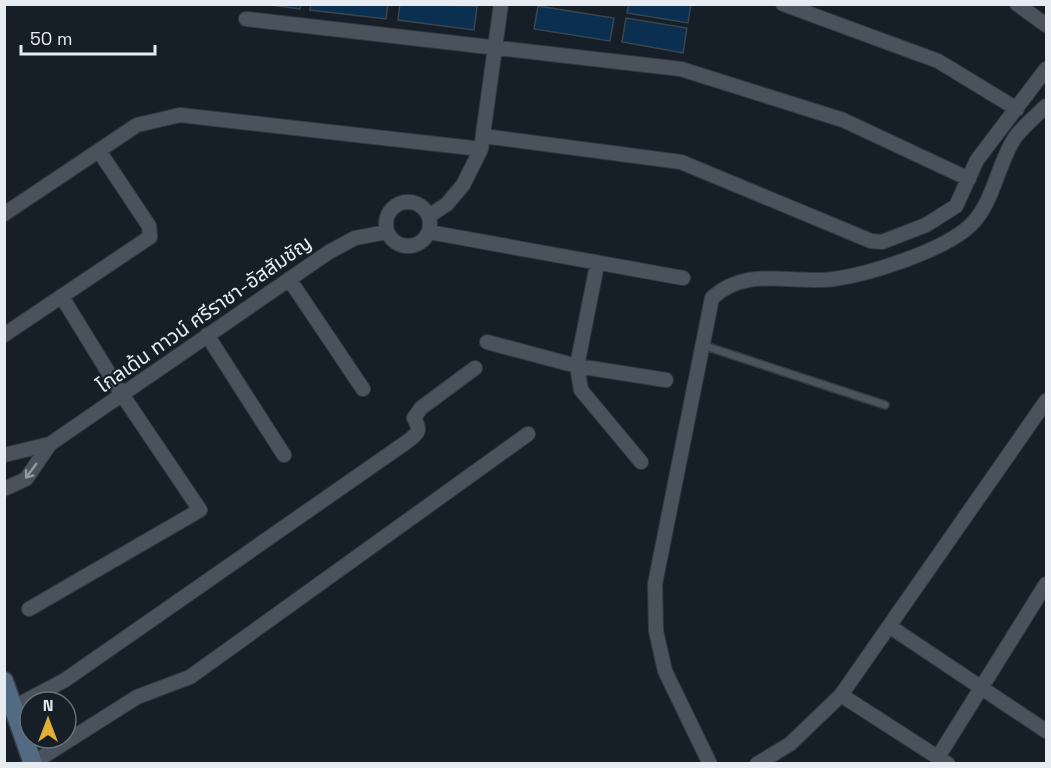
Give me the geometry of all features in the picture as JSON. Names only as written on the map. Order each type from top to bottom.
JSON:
[{"type":"main road","points":[[4,681],[33,763]]},
{"type":"street","points":[[429,216],[447,204],[463,184],[482,143],[501,4]]},
{"type":"street","points":[[783,4],[938,61],[1017,109]]},
{"type":"street","points":[[1017,4],[1047,25]]},
{"type":"street","points":[[246,19],[681,69],[843,120],[969,179]]},
{"type":"street","points":[[4,214],[137,125],[180,115],[681,162],[872,241],[882,242],[926,225],[956,206],[977,160],[1047,69]]},
{"type":"street","points":[[710,764],[665,671],[656,631],[656,584],[700,345],[712,298],[737,281],[796,278],[831,280],[861,274],[936,247],[965,231],[978,218],[1015,138],[1047,106]]},
{"type":"street","points":[[4,335],[150,237],[149,226],[99,151]]},
{"type":"street","points":[[415,202],[424,207],[429,216],[429,232],[421,242],[412,246],[393,241],[387,232],[388,213],[396,205],[415,202]]},
{"type":"street","name":"โกลเด้น ทาวน์ ศรีราชา-อัสสัมชัญ","points":[[4,489],[26,479],[50,444],[207,334],[355,238],[387,232]]},
{"type":"street","points":[[429,232],[597,265],[683,278]]},
{"type":"street","points":[[597,265],[577,366],[581,390],[641,462]]},
{"type":"street","points":[[289,279],[363,389]]},
{"type":"street","points":[[29,609],[200,510],[121,393],[62,297]]},
{"type":"street","points":[[207,334],[284,455]]},
{"type":"street","points":[[487,342],[577,366],[666,380]]},
{"type":"street","points":[[14,707],[65,680],[408,441],[419,431],[414,418],[421,408],[475,368]]},
{"type":"street","points":[[757,764],[790,744],[842,695],[1047,400]]},
{"type":"street","points":[[33,763],[137,697],[190,677],[528,434]]},
{"type":"street","name":"โกลเด้น ทาวน์ ศรีราชา-อัสสัมชัญ","points":[[4,455],[50,444]]},
{"type":"street","points":[[842,695],[943,760],[981,686],[1047,584]]},
{"type":"street","points":[[889,626],[1047,730]]},
{"type":"lane","points":[[700,345],[885,405]]},
{"type":"building","points":[[264,4],[301,4],[300,9]]},
{"type":"building","points":[[311,4],[388,4],[386,19],[310,10]]},
{"type":"building","points":[[400,4],[477,6],[474,30],[398,20]]},
{"type":"building","points":[[629,4],[691,4],[688,23],[627,13]]},
{"type":"building","points":[[538,6],[614,18],[610,41],[534,29]]},
{"type":"building","points":[[626,18],[687,28],[683,53],[622,42]]}]
